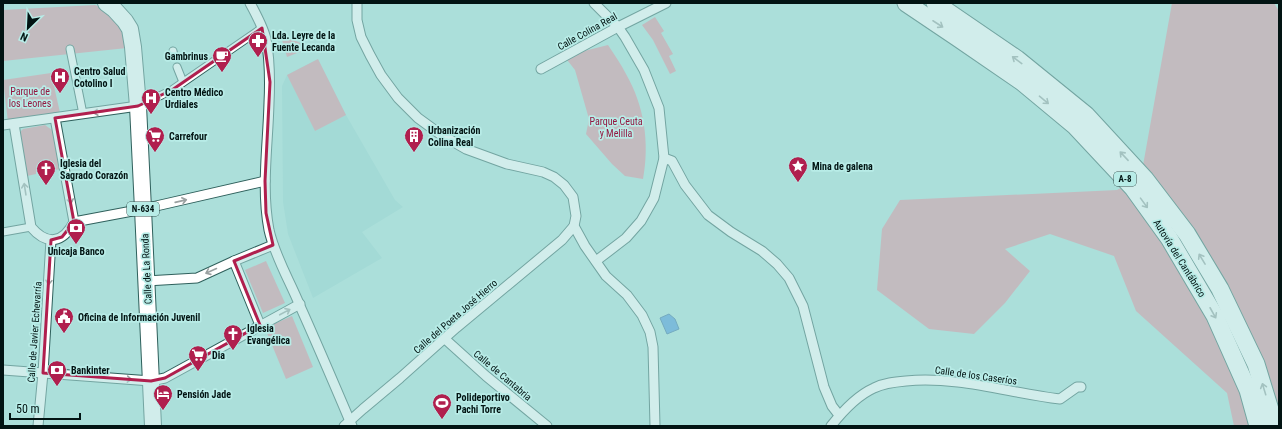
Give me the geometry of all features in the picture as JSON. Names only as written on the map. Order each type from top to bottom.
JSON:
[{"type":"highway","name":"Calle de La Ronda","points":[[106,3],[114,8],[130,29],[133,47],[138,106],[153,426]]},
{"type":"highway","name":"Autovía del Cantábrico","points":[[906,3],[1022,82],[1075,126],[1133,188],[1169,238],[1215,316],[1248,390],[1258,426]]},
{"type":"highway","name":"Autovía del Cantábrico","points":[[935,3],[1017,59],[1086,115],[1145,179],[1187,234],[1220,289],[1256,364],[1275,426]]},
{"type":"street","points":[[250,3],[262,28],[268,55],[270,82],[265,181],[266,213],[273,245],[300,304],[349,424]]},
{"type":"street","points":[[357,3],[357,20],[361,37],[381,74],[398,98],[418,118],[440,134],[466,149],[507,164],[543,172],[554,177],[564,185],[573,197],[576,216],[574,226],[585,246],[606,276],[627,295],[642,315],[650,332],[653,347],[655,426]]},
{"type":"street","points":[[594,3],[618,27],[644,70],[659,108],[664,158],[654,198],[641,221],[626,238],[596,261]]},
{"type":"street","name":"Calle Colina Real","points":[[541,69],[666,3]]},
{"type":"street","points":[[3,125],[138,106],[172,90],[262,28]]},
{"type":"street","points":[[70,49],[83,114]]},
{"type":"street","points":[[177,67],[183,82]]},
{"type":"street","points":[[14,124],[31,228],[43,238],[51,240],[62,237],[70,231],[74,222],[55,118]]},
{"type":"street","points":[[664,158],[672,160],[685,186],[708,215],[731,232],[762,251],[777,264],[789,278],[803,306],[824,387],[832,406],[839,415]]},
{"type":"street","points":[[74,222],[143,210],[265,181]]},
{"type":"street","name":"Calle del Poeta José Hierro","points":[[349,424],[456,328],[562,240],[574,226]]},
{"type":"street","points":[[3,232],[31,228]]},
{"type":"street","name":"Calle de Javier Echevarría","points":[[38,426],[43,373],[51,240]]},
{"type":"street","points":[[146,281],[197,278],[273,245]]},
{"type":"street","points":[[234,261],[260,325]]},
{"type":"street","points":[[3,370],[151,381],[165,378],[300,304]]},
{"type":"street","name":"Calle de Cantabria","points":[[444,339],[547,426]]},
{"type":"street","name":"Calle de los Caseríos","points":[[831,426],[839,415],[861,395],[874,388],[891,382],[924,379],[944,380],[1060,399],[1076,387],[1081,387]]},
{"type":"highlighted area","points":[[262,28],[270,82],[265,181],[266,213],[273,245],[234,261],[260,325],[165,378],[151,381],[43,373],[51,240],[62,237],[74,222],[55,118],[138,106],[172,90]]},
{"type":"shaded area","points":[[318,59],[346,115],[395,200],[403,207],[362,232],[382,258],[313,298],[288,234],[283,202],[282,86],[287,75]]},
{"type":"green space","points":[[1172,3],[1274,3],[1279,11],[1279,426],[1234,426],[1227,393],[1136,311],[1114,256],[1050,234],[1005,249],[1030,271],[1005,303],[974,334],[929,329],[877,290],[882,229],[900,200],[1117,190],[1131,182],[1142,171]]},
{"type":"green space","points":[[95,5],[108,12],[117,22],[123,34],[127,48],[3,61],[3,10]]},
{"type":"green space","points":[[655,17],[664,31],[661,33],[673,54],[669,56],[676,71],[670,74],[653,40],[642,25]]},
{"type":"green space","points":[[292,39],[310,48],[287,57],[282,40]]},
{"type":"green space","name":"Parque Ceuta y Melilla","points":[[608,45],[632,86],[641,111],[644,125],[646,152],[643,179],[625,176],[612,164],[586,134],[589,119],[575,70],[564,56]]},
{"type":"green space","points":[[318,59],[346,115],[315,131],[287,75]]},
{"type":"green space","name":"Parque de los Leones","points":[[51,73],[61,117],[8,122],[3,80]]},
{"type":"green space","points":[[45,125],[52,130],[60,169],[51,171],[50,169],[36,171],[36,174],[27,176],[20,136],[21,131],[23,129]]},
{"type":"green space","points":[[266,261],[285,303],[263,313],[245,270]]},
{"type":"green space","points":[[292,316],[313,367],[286,379],[265,328]]},
{"type":"water","points":[[669,314],[675,319],[679,329],[667,334],[660,318]]},
{"type":"place","name":"Lda. Leyre de la Fuente Lecanda","points":[[258,58]]},
{"type":"place","name":"Gambrinus","points":[[222,73]]},
{"type":"place","name":"Centro Salud Cotolino I","points":[[60,94]]},
{"type":"place","name":"Centro Médico Urdiales","points":[[151,115]]},
{"type":"place","name":"Carrefour","points":[[155,153]]},
{"type":"place","name":"Urbanización Colina Real","points":[[414,153]]},
{"type":"place","name":"Mina de galena","points":[[798,183]]},
{"type":"place","name":"Iglesia del Sagrado Corazón","points":[[46,186]]},
{"type":"place","name":"Unicaja Banco","points":[[76,245]]},
{"type":"place","name":"Oficina de Información Juvenil","points":[[64,334]]},
{"type":"place","name":"Iglesia Evangélica","points":[[233,351]]},
{"type":"place","name":"Dia","points":[[198,372]]},
{"type":"place","name":"Bankinter","points":[[57,387]]},
{"type":"place","name":"Pensión Jade","points":[[163,411]]},
{"type":"place","name":"Polideportivo Pachi Torre","points":[[442,420]]}]
